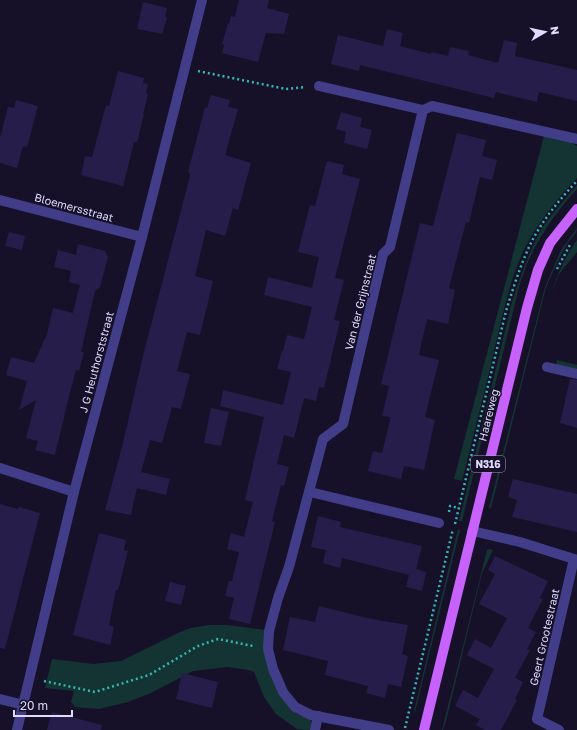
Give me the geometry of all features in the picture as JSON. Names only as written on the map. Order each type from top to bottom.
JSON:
[{"type":"main road","name":"Haareweg","points":[[424,730],[527,308],[538,270],[550,243],[577,209]]},
{"type":"street","name":"J G Heuthorststraat","points":[[17,730],[74,492],[142,238],[202,0]]},
{"type":"street","points":[[319,86],[423,110],[432,106],[577,139]]},
{"type":"street","name":"Van der Grijnstraat","points":[[389,730],[311,715],[295,707],[283,692],[273,669],[268,649],[269,631],[278,598],[289,567],[323,439],[343,424],[383,254],[390,247],[423,110]]},
{"type":"street","name":"Bloemersstraat","points":[[0,200],[142,238]]},
{"type":"street","points":[[547,367],[577,374]]},
{"type":"street","points":[[0,468],[74,492]]},
{"type":"street","points":[[310,492],[438,524]]},
{"type":"street","name":"Geert Grootestraat","points":[[472,531],[520,542],[575,560],[535,730]]},
{"type":"street","points":[[0,699],[24,705]]},
{"type":"street","points":[[315,730],[318,716]]},
{"type":"street","points":[[537,719],[559,730]]},
{"type":"path","points":[[184,68],[286,89],[319,86]]},
{"type":"path","points":[[30,679],[95,692],[149,676],[198,646],[218,639],[268,649]]},
{"type":"green space","points":[[544,136],[572,143],[577,146],[577,178],[555,202],[531,237],[515,271],[462,481],[454,479]]},
{"type":"green space","points":[[577,185],[577,189],[547,227],[537,244],[530,257],[520,283],[462,521],[459,521],[512,302],[522,273],[544,225]]},
{"type":"green space","points":[[577,228],[575,234],[564,249],[546,287],[491,508],[489,508],[545,287],[561,250]]},
{"type":"green space","points":[[577,240],[577,252],[559,274],[552,293],[556,279],[562,266]]},
{"type":"green space","points":[[557,360],[577,365],[577,371],[556,366]]},
{"type":"green space","points":[[458,529],[460,530],[415,712],[414,711]]},
{"type":"green space","points":[[487,550],[493,550],[482,573],[446,721],[442,730]]},
{"type":"green space","points":[[209,625],[227,625],[266,630],[264,645],[267,667],[278,692],[296,714],[310,719],[313,727],[312,730],[297,729],[276,714],[264,697],[254,672],[248,670],[227,667],[193,671],[151,693],[128,702],[99,709],[75,707],[71,702],[74,691],[45,688],[52,659],[94,664],[121,661],[180,632],[191,628]]},
{"type":"building","points":[[239,0],[269,0],[267,8],[289,14],[284,34],[266,33],[258,62],[222,53],[224,45],[222,44],[228,23],[229,24],[231,16],[235,17]]},
{"type":"building","points":[[143,2],[167,8],[165,16],[167,18],[162,34],[137,29]]},
{"type":"building","points":[[387,29],[403,33],[400,46],[431,54],[431,52],[448,56],[450,47],[469,51],[468,55],[498,63],[504,40],[517,43],[515,56],[577,70],[577,101],[539,92],[537,102],[496,92],[494,98],[360,65],[359,71],[331,64],[338,35],[383,46]]},
{"type":"building","points":[[118,71],[144,78],[143,83],[148,84],[146,93],[148,94],[137,143],[134,142],[123,186],[81,175],[85,156],[92,157],[106,105],[109,106]]},
{"type":"building","points":[[211,95],[230,100],[228,107],[238,109],[225,155],[251,163],[238,210],[233,208],[225,236],[206,230],[195,276],[213,281],[200,335],[187,332],[177,371],[190,374],[181,409],[172,407],[162,443],[150,440],[141,472],[170,479],[166,495],[137,488],[131,515],[105,510],[190,176],[190,173],[188,172],[205,107],[207,108]]},
{"type":"building","points":[[16,100],[38,106],[27,147],[23,146],[17,168],[0,163],[0,138],[8,107],[14,108]]},
{"type":"building","points":[[341,112],[362,118],[360,127],[372,130],[367,149],[344,143],[346,132],[336,129]]},
{"type":"building","points":[[457,133],[486,140],[482,156],[497,160],[492,180],[480,177],[469,223],[466,222],[449,288],[455,290],[448,324],[427,319],[419,355],[439,360],[425,417],[435,420],[424,470],[404,466],[401,479],[368,471],[373,451],[382,453],[390,420],[390,417],[382,416],[389,386],[381,384],[420,223],[433,226]]},
{"type":"building","points":[[327,161],[344,165],[342,174],[360,179],[335,278],[344,280],[334,320],[340,321],[324,388],[319,387],[316,401],[304,398],[294,438],[284,435],[277,464],[289,467],[284,486],[281,485],[272,521],[275,522],[250,624],[229,619],[234,598],[225,596],[229,581],[232,581],[239,552],[227,549],[231,533],[244,537],[253,502],[245,500],[264,417],[220,406],[223,390],[283,405],[291,372],[277,369],[282,351],[287,335],[304,339],[312,307],[264,295],[268,277],[312,288],[319,257],[298,252],[310,205],[315,206]]},
{"type":"building","points":[[9,232],[25,236],[22,250],[5,246]]},
{"type":"building","points":[[78,244],[105,251],[108,257],[100,287],[95,291],[81,352],[84,352],[79,371],[76,370],[55,455],[35,450],[38,441],[26,438],[36,400],[19,410],[27,381],[6,375],[11,357],[34,363],[47,334],[53,308],[73,313],[80,285],[69,282],[71,271],[54,267],[58,250],[76,255]]},
{"type":"building","points":[[570,379],[577,380],[577,428],[560,423]]},
{"type":"building","points":[[211,408],[229,412],[221,446],[204,443]]},
{"type":"building","points":[[513,479],[577,494],[577,532],[512,517],[517,500],[508,497]]},
{"type":"building","points":[[0,504],[18,509],[19,507],[40,513],[5,649],[0,648]]},
{"type":"building","points":[[318,516],[341,522],[340,527],[422,546],[416,569],[426,572],[422,591],[406,587],[409,575],[342,558],[340,568],[323,563],[326,550],[311,547]]},
{"type":"building","points":[[99,533],[126,540],[124,550],[128,551],[118,590],[116,590],[109,625],[114,627],[110,645],[73,635]]},
{"type":"building","points":[[495,556],[548,581],[540,598],[543,599],[528,628],[536,632],[527,649],[530,650],[515,678],[523,682],[515,699],[517,700],[501,730],[485,730],[476,725],[480,719],[455,706],[463,690],[478,698],[494,669],[467,655],[475,639],[491,648],[507,618],[479,604],[495,574],[488,570]]},
{"type":"building","points":[[170,582],[186,586],[181,605],[165,601]]},
{"type":"building","points":[[319,606],[371,619],[408,625],[402,654],[408,656],[401,687],[388,684],[385,698],[366,693],[368,686],[325,675],[328,661],[283,650],[290,617],[315,622]]},
{"type":"building","points":[[182,673],[218,682],[212,708],[176,699]]},
{"type":"building","points":[[52,712],[102,725],[101,730],[47,730]]}]
